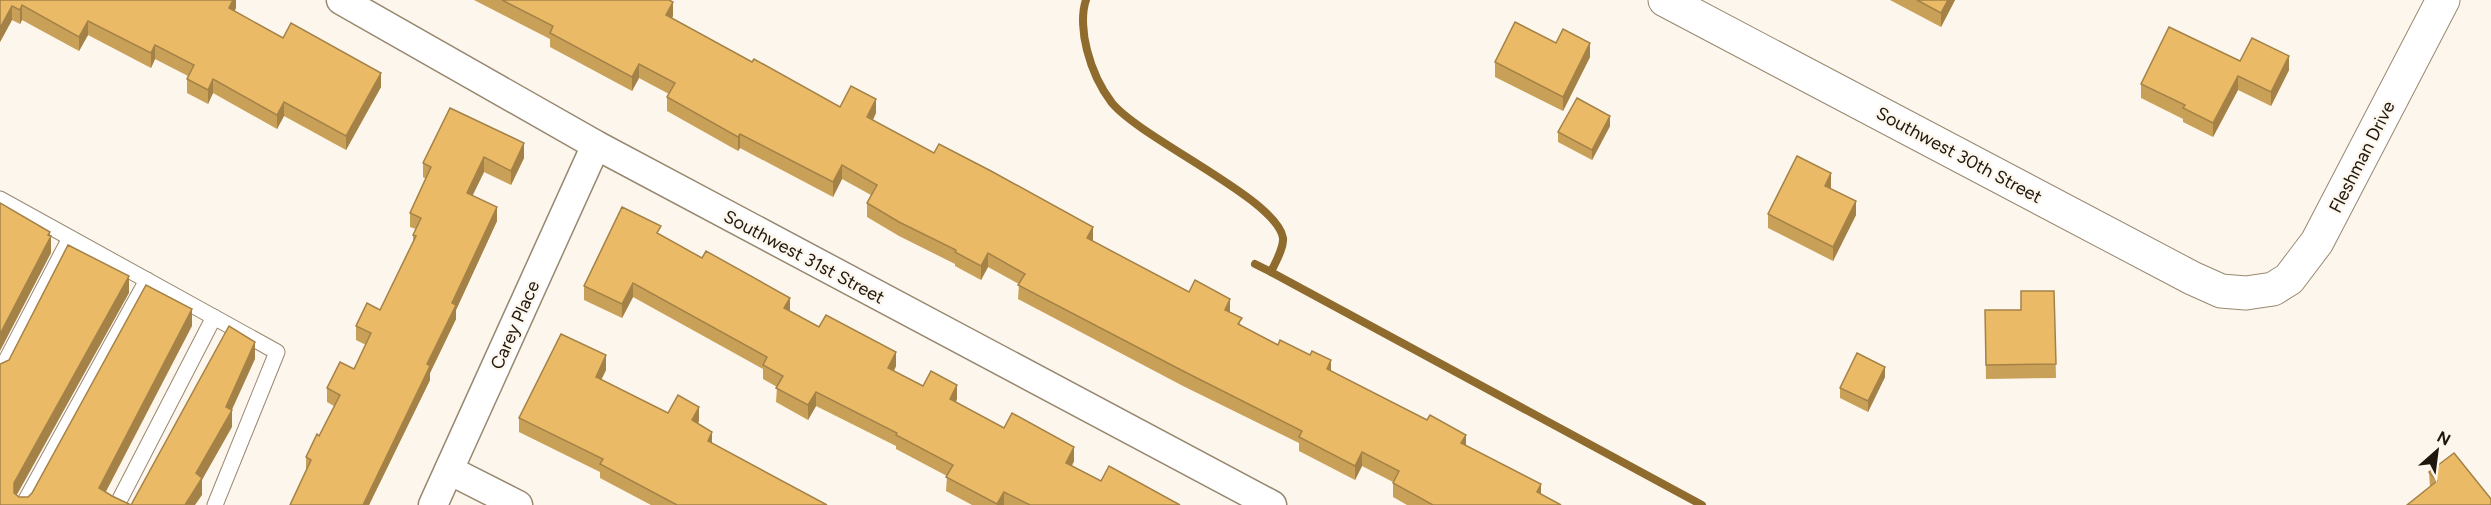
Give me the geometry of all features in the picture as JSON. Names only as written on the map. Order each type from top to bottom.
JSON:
[{"type":"street","name":"Southwest 31st Street","points":[[341,0],[596,145],[1272,505]]},
{"type":"street","name":"Southwest 30th Street","points":[[1665,0],[2192,278],[2221,291],[2259,292]]},
{"type":"street","name":"Fleshman Drive","points":[[2259,292],[2273,289],[2289,279],[2317,242],[2443,0]]},
{"type":"street","name":"Carey Place","points":[[433,505],[596,145]]},
{"type":"street","points":[[449,470],[518,505]]},
{"type":"lane","points":[[0,199],[277,352],[215,505]]},
{"type":"lane","points":[[0,372],[70,237]]},
{"type":"lane","points":[[23,505],[147,279]]},
{"type":"lane","points":[[117,505],[214,317]]},
{"type":"building","points":[[0,0],[233,0],[229,8],[283,38],[291,23],[381,73],[346,136],[284,102],[277,115],[213,79],[208,90],[187,79],[194,65],[155,45],[151,53],[88,21],[79,37],[22,5],[20,10],[12,6],[0,28]]},
{"type":"building","points":[[502,0],[669,0],[673,2],[666,15],[752,62],[754,59],[840,107],[851,86],[876,99],[867,117],[934,153],[939,144],[991,171],[1093,227],[1087,238],[1189,292],[1195,280],[1230,299],[1225,310],[1242,318],[1238,324],[1278,345],[1280,340],[1310,355],[1312,351],[1331,360],[1327,369],[1427,420],[1430,415],[1466,435],[1461,443],[1541,484],[1537,492],[1561,505],[1433,505],[1393,483],[1399,471],[1362,452],[1355,466],[1299,437],[1302,431],[1018,285],[1025,274],[988,253],[981,266],[955,252],[956,250],[899,222],[867,203],[877,185],[842,165],[833,182],[740,134],[738,137],[667,97],[675,83],[639,64],[632,77],[550,33],[553,26]]},
{"type":"building","points":[[1917,0],[1948,0],[1941,13]]},
{"type":"building","points":[[1515,22],[1556,43],[1563,29],[1590,43],[1563,97],[1495,62]]},
{"type":"building","points":[[2169,27],[2240,61],[2252,38],[2289,56],[2271,92],[2238,76],[2213,123],[2183,108],[2185,105],[2141,84]]},
{"type":"building","points":[[1577,98],[1610,116],[1592,150],[1558,132]]},
{"type":"building","points":[[450,108],[524,143],[511,171],[484,157],[467,193],[497,207],[452,303],[456,305],[427,364],[430,366],[363,505],[290,505],[311,460],[306,457],[340,395],[327,388],[340,362],[354,369],[371,333],[356,326],[367,303],[380,310],[416,236],[413,235],[421,218],[410,213],[431,167],[423,163]]},
{"type":"building","points":[[1797,156],[1831,173],[1825,186],[1856,201],[1833,247],[1768,214]]},
{"type":"building","points":[[0,203],[50,232],[48,235],[51,236],[0,334]]},
{"type":"building","points":[[622,207],[661,226],[657,233],[702,258],[706,251],[790,298],[784,308],[819,327],[826,315],[896,352],[888,368],[923,386],[931,371],[957,385],[950,399],[1004,428],[1012,413],[1074,447],[1066,463],[1101,481],[1109,466],[1180,505],[1030,505],[1004,492],[997,504],[946,477],[953,465],[896,435],[897,433],[816,392],[808,405],[776,388],[783,376],[763,365],[767,357],[633,283],[622,304],[584,286]]},
{"type":"building","points":[[68,245],[129,276],[14,483],[14,493],[19,497],[28,497],[32,493],[146,285],[192,309],[99,488],[131,505],[0,505],[0,364],[9,360]]},
{"type":"building","points":[[2021,291],[2054,291],[2056,364],[1986,365],[1985,310],[2021,310]]},
{"type":"building","points":[[229,326],[255,342],[226,407],[232,410],[196,473],[202,478],[185,505],[131,505]]},
{"type":"building","points":[[561,334],[606,355],[596,377],[668,413],[678,395],[699,407],[692,420],[712,432],[708,441],[827,505],[677,505],[600,464],[603,459],[519,418]]},
{"type":"building","points":[[1857,353],[1885,367],[1868,401],[1840,388]]},
{"type":"building","points":[[2454,453],[2491,499],[2491,505],[2407,505],[2437,481],[2429,472]]},
{"type":"waterway","points":[[1086,0],[1083,25],[1087,50],[1096,78],[1112,103],[1128,118],[1234,188],[1258,206],[1275,223],[1283,242],[1271,272],[1255,264]]},
{"type":"waterway","points":[[1271,272],[1702,505]]}]
